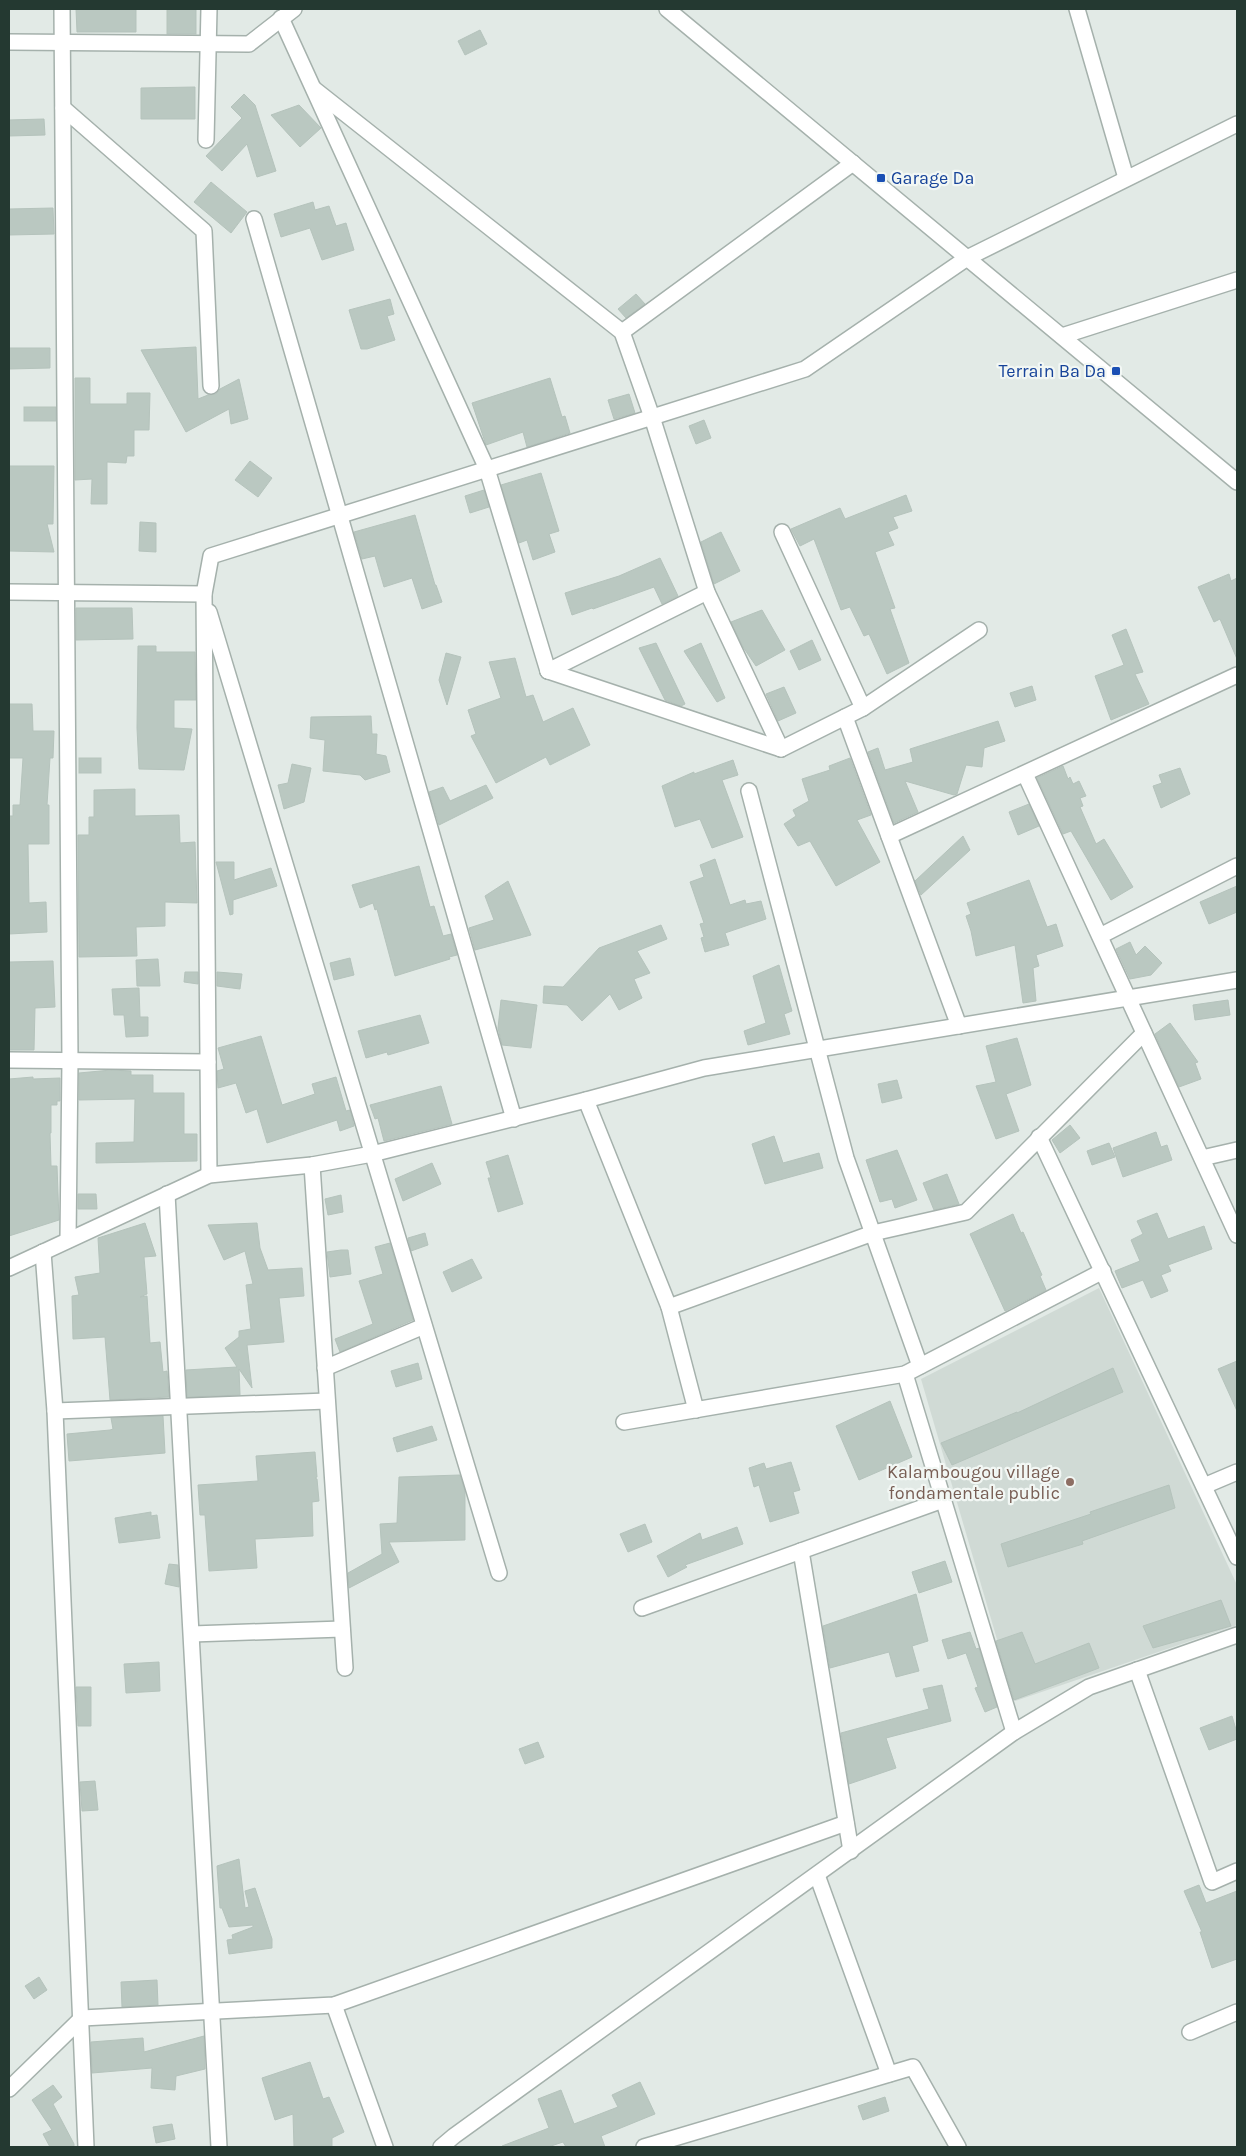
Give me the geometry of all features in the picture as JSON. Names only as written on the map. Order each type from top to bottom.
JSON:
[{"type":"street","points":[[62,9],[70,1060],[68,1240]]},
{"type":"street","points":[[206,140],[209,9]]},
{"type":"street","points":[[9,42],[249,44],[294,9]]},
{"type":"street","points":[[667,9],[1237,482]]},
{"type":"street","points":[[1077,9],[1126,178]]},
{"type":"street","points":[[282,18],[487,469],[548,670]]},
{"type":"street","points":[[314,89],[622,332],[652,417],[707,592],[781,749]]},
{"type":"street","points":[[63,108],[204,231],[211,386]]},
{"type":"street","points":[[209,1175],[204,594],[211,556],[805,369],[967,258],[1237,124]]},
{"type":"street","points":[[622,332],[853,163]]},
{"type":"street","points":[[254,219],[514,1119]]},
{"type":"street","points":[[1062,336],[1237,280]]},
{"type":"street","points":[[782,532],[863,708]]},
{"type":"street","points":[[9,592],[204,594]]},
{"type":"street","points":[[548,670],[707,592]]},
{"type":"street","points":[[204,594],[500,1573]]},
{"type":"street","points":[[548,670],[781,749],[863,708],[979,630]]},
{"type":"street","points":[[889,836],[1237,675]]},
{"type":"street","points":[[845,717],[959,1026]]},
{"type":"street","points":[[1024,774],[1237,1235]]},
{"type":"street","points":[[749,791],[846,1158],[920,1366]]},
{"type":"street","points":[[1100,936],[1237,866]]},
{"type":"street","points":[[9,1268],[209,1175],[312,1165],[372,1154],[514,1119],[704,1068],[1237,980]]},
{"type":"street","points":[[669,1307],[873,1233],[966,1212],[1144,1033]]},
{"type":"street","points":[[9,1060],[208,1062]]},
{"type":"street","points":[[586,1100],[669,1307],[696,1410]]},
{"type":"street","points":[[1039,1137],[1237,1557]]},
{"type":"street","points":[[1202,1158],[1237,1150]]},
{"type":"street","points":[[312,1165],[345,1668]]},
{"type":"street","points":[[168,1194],[219,2147]]},
{"type":"street","points":[[44,1252],[55,1411],[86,2147]]},
{"type":"street","points":[[624,1422],[905,1374],[1103,1271]]},
{"type":"street","points":[[325,1368],[424,1326]]},
{"type":"street","points":[[905,1374],[1014,1732]]},
{"type":"street","points":[[55,1411],[327,1401]]},
{"type":"street","points":[[1204,1486],[1237,1472]]},
{"type":"street","points":[[642,1608],[943,1500]]},
{"type":"street","points":[[801,1551],[851,1850]]},
{"type":"street","points":[[192,1634],[342,1628]]},
{"type":"street","points":[[442,2147],[454,2136],[1014,1732],[1089,1687],[1237,1635]]},
{"type":"street","points":[[1137,1670],[1212,1882],[1237,1871]]},
{"type":"street","points":[[9,2089],[82,2018],[212,2013],[334,2005],[846,1823]]},
{"type":"street","points":[[817,1875],[889,2074]]},
{"type":"street","points":[[334,2005],[385,2147]]},
{"type":"street","points":[[1190,2032],[1237,2012]]},
{"type":"street","points":[[644,2147],[913,2067],[958,2147]]},
{"type":"shaded area","name":"Kalambougou village fondamentale public","points":[[1099,1288],[1237,1585],[1237,1625],[1015,1701],[921,1379]]},
{"type":"building","points":[[76,9],[136,9],[136,32],[77,32]]},
{"type":"building","points":[[167,9],[196,9],[196,34],[167,34]]},
{"type":"building","points":[[480,30],[487,44],[465,55],[458,41]]},
{"type":"building","points":[[195,87],[195,119],[141,119],[141,88]]},
{"type":"building","points":[[244,94],[255,105],[276,171],[257,177],[247,144],[222,171],[206,156],[242,118],[231,107]]},
{"type":"building","points":[[299,105],[321,128],[300,147],[271,115]]},
{"type":"building","points":[[44,119],[45,135],[9,136],[9,120]]},
{"type":"building","points":[[211,182],[247,212],[231,233],[194,202]]},
{"type":"building","points":[[313,202],[315,210],[329,206],[336,226],[346,223],[354,250],[322,260],[310,228],[281,237],[274,214]]},
{"type":"building","points":[[53,208],[54,234],[9,235],[9,209]]},
{"type":"building","points":[[636,294],[645,304],[626,318],[618,309]]},
{"type":"building","points":[[390,299],[394,314],[387,316],[395,340],[367,349],[361,349],[349,310]]},
{"type":"building","points":[[196,347],[198,399],[216,394],[220,389],[239,379],[248,419],[231,424],[229,409],[186,432],[141,350]]},
{"type":"building","points":[[9,348],[50,348],[50,368],[9,369]]},
{"type":"building","points":[[75,378],[90,378],[90,404],[127,404],[127,393],[150,393],[149,430],[134,430],[134,456],[127,456],[126,463],[107,462],[107,504],[91,504],[92,479],[75,480]]},
{"type":"building","points":[[550,378],[562,417],[565,416],[570,433],[527,447],[523,432],[486,445],[472,403]]},
{"type":"building","points":[[629,394],[635,413],[614,419],[608,400]]},
{"type":"building","points":[[24,407],[56,407],[56,421],[24,421]]},
{"type":"building","points":[[704,420],[711,438],[696,444],[689,426]]},
{"type":"building","points":[[250,461],[272,478],[258,497],[235,480]]},
{"type":"building","points":[[9,466],[54,466],[53,524],[47,524],[54,552],[9,551]]},
{"type":"building","points":[[541,473],[559,531],[549,534],[555,552],[533,560],[527,540],[519,543],[501,485]]},
{"type":"building","points":[[484,490],[489,507],[470,513],[465,496]]},
{"type":"building","points":[[906,495],[912,511],[893,517],[898,528],[888,532],[894,545],[875,552],[895,608],[890,609],[909,663],[887,674],[869,634],[864,636],[850,607],[841,610],[814,539],[800,546],[791,529],[840,508],[845,519]]},
{"type":"building","points":[[415,515],[435,585],[442,602],[422,609],[412,578],[384,587],[375,556],[362,559],[354,532]]},
{"type":"building","points":[[140,522],[156,523],[156,552],[139,551]]},
{"type":"building","points":[[721,532],[740,571],[714,584],[701,542]]},
{"type":"building","points":[[660,558],[678,596],[662,604],[654,587],[572,615],[565,593],[619,576]]},
{"type":"building","points":[[1229,574],[1231,581],[1237,578],[1237,659],[1220,619],[1214,622],[1198,587]]},
{"type":"building","points":[[76,608],[132,608],[133,639],[76,640]]},
{"type":"building","points":[[762,610],[785,650],[756,666],[743,647],[731,622]]},
{"type":"building","points":[[1126,629],[1143,672],[1135,674],[1149,704],[1111,720],[1095,676],[1124,665],[1112,635]]},
{"type":"building","points":[[812,640],[821,660],[799,670],[790,651]]},
{"type":"building","points":[[656,643],[685,704],[681,706],[665,700],[639,648]]},
{"type":"building","points":[[701,643],[725,698],[717,702],[684,651]]},
{"type":"building","points":[[138,646],[156,646],[156,652],[195,652],[196,700],[174,700],[174,728],[192,729],[184,770],[139,769],[137,728]]},
{"type":"building","points":[[446,653],[461,657],[447,705],[439,680]]},
{"type":"building","points":[[515,658],[526,697],[533,695],[543,722],[573,708],[590,745],[550,765],[546,757],[496,783],[471,736],[476,734],[468,710],[501,698],[489,662]]},
{"type":"building","points":[[1032,686],[1036,700],[1015,707],[1010,693]]},
{"type":"building","points":[[784,687],[796,713],[778,721],[766,694]]},
{"type":"building","points":[[9,704],[32,704],[33,731],[54,731],[53,758],[50,758],[47,805],[49,805],[49,844],[28,844],[29,903],[46,902],[47,932],[9,934],[9,816],[13,816],[13,805],[20,805],[23,758],[9,758]]},
{"type":"building","points":[[371,716],[372,734],[377,734],[376,754],[386,756],[390,772],[365,780],[360,775],[323,771],[325,740],[310,738],[311,717]]},
{"type":"building","points":[[998,721],[1005,741],[984,748],[982,767],[966,765],[957,794],[954,795],[905,781],[918,812],[894,823],[868,752],[878,748],[885,770],[913,762],[910,749]]},
{"type":"building","points":[[79,758],[101,758],[101,773],[79,773]]},
{"type":"building","points":[[850,758],[871,815],[857,820],[880,862],[836,886],[810,841],[798,846],[784,824],[796,816],[793,810],[809,801],[802,779],[830,770],[829,766]]},
{"type":"building","points":[[733,760],[738,775],[722,780],[743,837],[712,848],[700,819],[675,827],[662,786],[694,772],[694,774]]},
{"type":"building","points":[[292,764],[311,768],[304,802],[284,809],[278,785],[288,783]]},
{"type":"building","points":[[1063,766],[1068,779],[1070,777],[1073,784],[1079,781],[1086,796],[1080,798],[1083,806],[1080,807],[1096,844],[1104,839],[1133,887],[1111,900],[1071,831],[1063,834],[1037,778]]},
{"type":"building","points":[[1180,768],[1190,794],[1161,808],[1153,786],[1162,783],[1159,775]]},
{"type":"building","points":[[486,785],[493,798],[439,825],[429,792],[443,787],[450,801]]},
{"type":"building","points":[[135,789],[135,816],[179,815],[180,843],[195,842],[197,903],[165,902],[165,926],[136,927],[137,956],[79,957],[78,835],[89,835],[89,817],[94,817],[94,790]]},
{"type":"building","points":[[1029,804],[1039,826],[1018,835],[1009,812]]},
{"type":"building","points":[[963,836],[970,850],[921,895],[915,881]]},
{"type":"building","points":[[715,859],[730,905],[745,900],[746,904],[761,901],[766,919],[725,933],[729,945],[705,952],[701,938],[704,937],[700,924],[704,923],[690,882],[704,877],[700,865]]},
{"type":"building","points":[[216,862],[234,862],[234,880],[271,868],[277,886],[233,900],[233,914],[230,915]]},
{"type":"building","points":[[419,866],[430,907],[434,906],[443,936],[451,934],[457,955],[449,957],[450,959],[395,976],[377,909],[375,910],[373,903],[360,908],[352,885]]},
{"type":"building","points":[[1029,880],[1047,927],[1056,924],[1063,946],[1036,955],[1039,966],[1033,968],[1036,1001],[1023,1003],[1015,945],[976,956],[966,916],[971,914],[967,903]]},
{"type":"building","points":[[508,881],[531,935],[475,950],[469,928],[494,920],[485,896]]},
{"type":"building","points":[[1237,886],[1237,912],[1209,924],[1200,902]]},
{"type":"building","points":[[661,925],[667,939],[637,951],[650,973],[634,979],[642,998],[619,1010],[610,994],[582,1021],[567,1005],[543,1003],[544,986],[563,987],[599,948]]},
{"type":"building","points":[[1130,942],[1136,955],[1145,946],[1162,963],[1151,975],[1130,979],[1116,949]]},
{"type":"building","points":[[350,958],[354,975],[334,980],[330,963]]},
{"type":"building","points":[[158,959],[160,986],[137,986],[136,960]]},
{"type":"building","points":[[53,961],[55,1007],[35,1008],[34,1050],[9,1050],[9,962]]},
{"type":"building","points":[[779,965],[792,1011],[784,1014],[790,1034],[748,1045],[744,1031],[766,1023],[753,976]]},
{"type":"building","points":[[185,972],[198,972],[198,984],[184,982]]},
{"type":"building","points":[[217,972],[242,974],[240,989],[217,986]]},
{"type":"building","points":[[139,988],[140,1017],[148,1017],[148,1036],[126,1037],[124,1015],[114,1015],[112,989]]},
{"type":"building","points":[[501,1000],[537,1005],[531,1048],[502,1045],[498,1028]]},
{"type":"building","points":[[1228,1000],[1230,1015],[1195,1020],[1193,1005]]},
{"type":"building","points":[[420,1015],[429,1043],[388,1055],[387,1052],[366,1058],[358,1031]]},
{"type":"building","points":[[1170,1023],[1198,1062],[1195,1063],[1201,1079],[1179,1087],[1155,1034]]},
{"type":"building","points":[[261,1036],[282,1105],[315,1094],[312,1084],[336,1077],[346,1111],[350,1110],[354,1126],[340,1131],[337,1120],[267,1143],[257,1109],[246,1113],[236,1083],[218,1088],[217,1071],[224,1069],[218,1048]]},
{"type":"building","points":[[1017,1038],[1031,1085],[1006,1094],[1019,1131],[996,1139],[976,1086],[996,1082],[986,1046]]},
{"type":"building","points":[[111,1070],[131,1071],[131,1075],[153,1075],[153,1093],[184,1093],[184,1134],[197,1134],[197,1161],[96,1163],[96,1143],[134,1142],[135,1099],[79,1100],[79,1073]]},
{"type":"building","points":[[33,1077],[33,1079],[60,1078],[60,1101],[57,1101],[57,1105],[51,1105],[50,1133],[51,1166],[57,1166],[59,1220],[9,1236],[9,1079]]},
{"type":"building","points":[[897,1080],[902,1098],[882,1103],[878,1084]]},
{"type":"building","points":[[441,1086],[452,1124],[384,1141],[378,1118],[375,1119],[370,1105]]},
{"type":"building","points":[[1070,1125],[1080,1138],[1060,1153],[1052,1140]]},
{"type":"building","points":[[1156,1132],[1161,1147],[1167,1145],[1172,1160],[1123,1177],[1113,1148]]},
{"type":"building","points":[[774,1136],[783,1163],[819,1153],[823,1168],[765,1184],[752,1144]]},
{"type":"building","points":[[1109,1143],[1115,1157],[1092,1165],[1087,1151]]},
{"type":"building","points":[[897,1150],[917,1200],[895,1208],[892,1199],[880,1202],[866,1160]]},
{"type":"building","points":[[508,1155],[523,1204],[498,1212],[488,1178],[491,1178],[486,1162]]},
{"type":"building","points":[[432,1163],[441,1184],[403,1201],[395,1179]]},
{"type":"building","points":[[947,1174],[959,1204],[934,1210],[923,1183]]},
{"type":"building","points":[[78,1194],[96,1194],[97,1209],[78,1209]]},
{"type":"building","points":[[341,1195],[343,1212],[328,1215],[325,1199]]},
{"type":"building","points":[[1157,1213],[1168,1239],[1204,1226],[1212,1249],[1168,1265],[1171,1271],[1161,1275],[1168,1291],[1151,1298],[1143,1280],[1122,1288],[1115,1271],[1140,1261],[1131,1240],[1143,1234],[1137,1221]]},
{"type":"building","points":[[1013,1214],[1042,1275],[1040,1276],[1046,1290],[1005,1311],[970,1234]]},
{"type":"building","points":[[145,1223],[156,1256],[144,1257],[147,1294],[140,1297],[147,1296],[150,1343],[160,1342],[163,1372],[167,1371],[169,1397],[110,1400],[105,1337],[73,1339],[72,1296],[79,1295],[75,1277],[100,1273],[98,1238]]},
{"type":"building","points":[[257,1223],[260,1248],[268,1270],[302,1268],[304,1296],[279,1298],[284,1342],[247,1345],[252,1388],[239,1369],[240,1395],[187,1397],[186,1370],[237,1367],[225,1348],[239,1337],[239,1331],[251,1329],[246,1285],[253,1284],[245,1251],[224,1260],[208,1225]]},
{"type":"building","points":[[425,1233],[428,1245],[411,1251],[408,1238]]},
{"type":"building","points":[[390,1243],[413,1320],[340,1352],[335,1339],[373,1324],[359,1281],[383,1274],[375,1247]]},
{"type":"building","points":[[348,1250],[351,1274],[330,1277],[327,1252]]},
{"type":"building","points":[[472,1259],[482,1278],[452,1292],[443,1272]]},
{"type":"building","points":[[1237,1361],[1237,1411],[1218,1369]]},
{"type":"building","points":[[418,1363],[422,1379],[396,1387],[391,1371]]},
{"type":"building","points":[[1113,1368],[1123,1392],[952,1465],[941,1443],[1017,1413]]},
{"type":"building","points":[[890,1401],[912,1457],[859,1480],[836,1426]]},
{"type":"building","points":[[163,1416],[165,1453],[69,1461],[67,1434],[113,1429],[111,1418]]},
{"type":"building","points":[[432,1426],[437,1440],[397,1452],[393,1438]]},
{"type":"building","points":[[315,1452],[317,1477],[315,1478],[317,1479],[319,1501],[312,1502],[313,1536],[255,1539],[257,1568],[209,1571],[205,1515],[200,1515],[198,1485],[258,1481],[256,1456]]},
{"type":"building","points":[[791,1462],[800,1490],[793,1492],[799,1513],[770,1522],[759,1485],[754,1487],[749,1468],[764,1463],[766,1469]]},
{"type":"building","points":[[460,1475],[465,1491],[465,1540],[389,1542],[399,1562],[349,1588],[348,1573],[382,1554],[380,1524],[397,1523],[399,1477]]},
{"type":"building","points":[[1169,1485],[1175,1508],[1082,1541],[1083,1544],[1008,1567],[1001,1544],[1091,1514],[1090,1512]]},
{"type":"building","points":[[151,1512],[151,1516],[157,1515],[160,1538],[119,1543],[115,1518]]},
{"type":"building","points":[[645,1524],[652,1542],[628,1552],[620,1534]]},
{"type":"building","points":[[737,1527],[743,1544],[685,1565],[687,1567],[668,1577],[657,1556],[700,1533],[702,1540]]},
{"type":"building","points":[[945,1561],[952,1582],[919,1593],[912,1572]]},
{"type":"building","points":[[169,1564],[178,1565],[179,1587],[165,1584]]},
{"type":"building","points":[[916,1594],[928,1641],[912,1646],[919,1671],[896,1677],[889,1652],[830,1668],[823,1626]]},
{"type":"building","points":[[1221,1600],[1231,1626],[1153,1648],[1143,1626]]},
{"type":"building","points":[[970,1632],[976,1649],[979,1648],[997,1707],[985,1712],[975,1688],[978,1687],[966,1653],[948,1659],[942,1640]]},
{"type":"building","points":[[1022,1632],[1035,1664],[1089,1643],[1099,1668],[1014,1700],[996,1641]]},
{"type":"building","points":[[159,1662],[160,1691],[126,1693],[124,1664]]},
{"type":"building","points":[[942,1685],[951,1721],[886,1738],[896,1768],[849,1784],[841,1733],[929,1709],[923,1689]]},
{"type":"building","points":[[76,1687],[91,1687],[91,1726],[78,1726]]},
{"type":"building","points":[[1232,1716],[1237,1739],[1209,1750],[1200,1728]]},
{"type":"building","points":[[538,1742],[544,1757],[525,1764],[519,1749]]},
{"type":"building","points":[[95,1781],[98,1810],[82,1811],[80,1782]]},
{"type":"building","points":[[239,1859],[245,1908],[249,1907],[245,1891],[255,1888],[272,1939],[272,1948],[229,1954],[227,1940],[233,1939],[232,1935],[253,1927],[253,1925],[229,1927],[222,1908],[220,1908],[217,1866]]},
{"type":"building","points":[[1199,1885],[1206,1903],[1237,1891],[1237,1959],[1212,1968],[1200,1932],[1202,1932],[1184,1891]]},
{"type":"building","points":[[39,1977],[47,1990],[34,1999],[25,1986]]},
{"type":"building","points":[[157,1980],[158,2005],[122,2007],[121,1982]]},
{"type":"building","points":[[204,2036],[205,2069],[176,2076],[175,2090],[151,2088],[152,2068],[92,2073],[91,2042],[143,2038],[144,2052]]},
{"type":"building","points":[[310,2062],[323,2099],[329,2097],[344,2132],[332,2138],[332,2146],[294,2147],[293,2114],[275,2120],[262,2078]]},
{"type":"building","points":[[640,2082],[655,2114],[601,2136],[605,2147],[566,2147],[563,2142],[548,2147],[502,2147],[549,2128],[538,2099],[561,2090],[574,2124],[618,2107],[612,2095]]},
{"type":"building","points":[[53,2085],[62,2097],[53,2104],[74,2147],[50,2147],[43,2134],[52,2130],[32,2100]]},
{"type":"building","points":[[885,2097],[889,2111],[863,2120],[858,2106]]},
{"type":"building","points":[[172,2124],[175,2139],[156,2143],[153,2127]]},
{"type":"place","name":"Garage Da","points":[[881,178]]},
{"type":"place","name":"Terrain Ba Da","points":[[1116,371]]},
{"type":"place","name":"Kalambougou village fondamentale public","points":[[1070,1482]]}]
